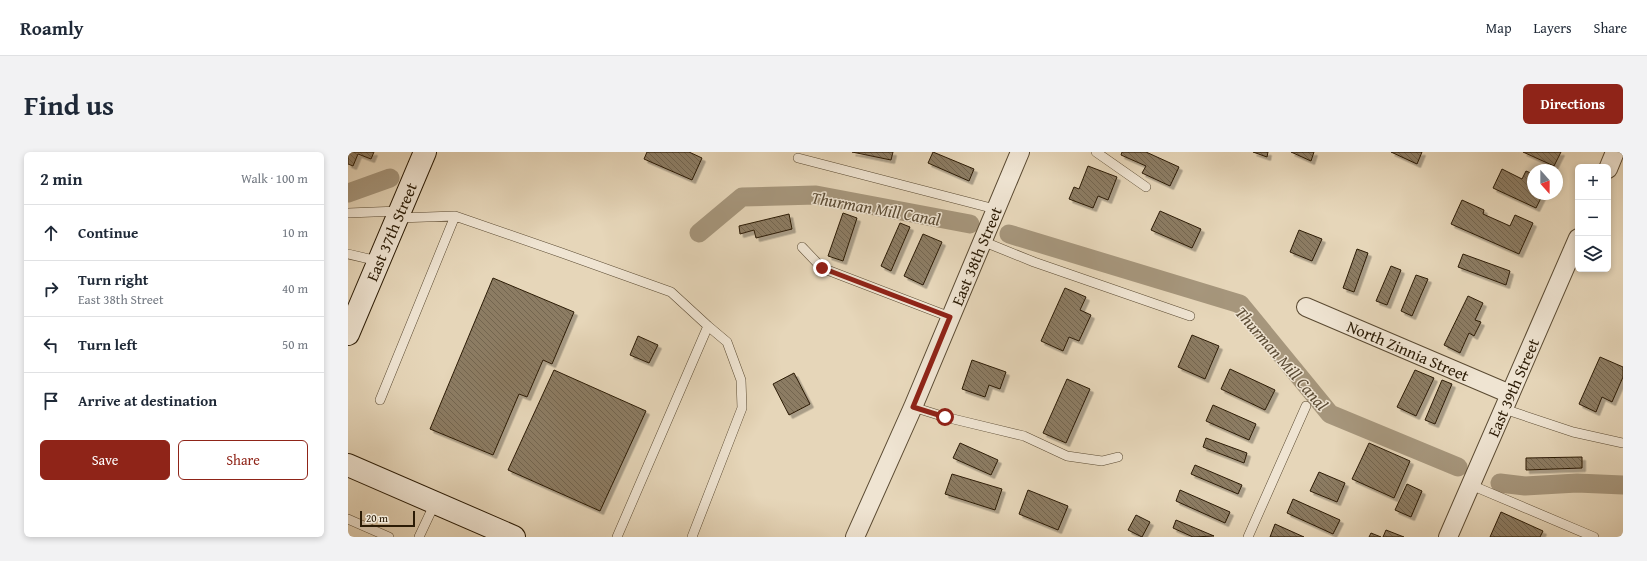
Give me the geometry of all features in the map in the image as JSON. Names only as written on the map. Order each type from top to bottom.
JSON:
[{"type":"street","name":"East 37th Street","points":[[348,334],[425,152]]},
{"type":"street","name":"East 38th Street","points":[[856,537],[913,407],[1020,152]]},
{"type":"street","points":[[1610,164],[1615,152]]},
{"type":"street","name":"East 39th Street","points":[[1448,537],[1575,245]]},
{"type":"street","name":"North Zinnia Street","points":[[1306,307],[1507,401]]},
{"type":"street","points":[[348,464],[514,537]]},
{"type":"lane","points":[[1096,152],[1146,187]]},
{"type":"lane","points":[[798,158],[995,209]]},
{"type":"lane","points":[[348,213],[455,216],[671,292],[727,342],[741,380],[742,408],[692,537]]},
{"type":"lane","points":[[380,400],[455,216]]},
{"type":"lane","points":[[982,241],[1034,262],[1190,316]]},
{"type":"lane","points":[[802,247],[822,268],[950,317]]},
{"type":"lane","points":[[348,254],[378,261]]},
{"type":"lane","points":[[617,537],[708,326]]},
{"type":"lane","points":[[1507,401],[1572,432],[1623,443]]},
{"type":"lane","points":[[1248,537],[1306,406]]},
{"type":"lane","points":[[913,407],[945,417],[1024,436],[1067,456],[1102,461],[1118,457]]},
{"type":"lane","points":[[1471,485],[1594,537]]},
{"type":"lane","points":[[419,537],[435,503]]},
{"type":"lane","points":[[348,519],[389,537]]},
{"type":"building","points":[[348,152],[374,152],[371,159],[358,154],[353,166],[348,164]]},
{"type":"building","points":[[647,152],[689,152],[702,158],[692,180],[644,159]]},
{"type":"building","points":[[852,152],[893,152],[891,160]]},
{"type":"building","points":[[933,152],[974,169],[969,181],[928,163]]},
{"type":"building","points":[[1122,152],[1146,152],[1179,167],[1170,186],[1142,173],[1146,166],[1121,155]]},
{"type":"building","points":[[1253,152],[1268,152],[1267,157]]},
{"type":"building","points":[[1291,152],[1314,152],[1311,161]]},
{"type":"building","points":[[1391,152],[1422,152],[1417,164]]},
{"type":"building","points":[[1523,152],[1561,152],[1555,164],[1550,164]]},
{"type":"building","points":[[1088,166],[1117,177],[1108,200],[1098,196],[1093,208],[1069,199],[1074,187],[1079,189]]},
{"type":"building","points":[[1502,169],[1522,179],[1526,171],[1527,200],[1540,200],[1536,208],[1493,188]]},
{"type":"building","points":[[1462,200],[1484,210],[1483,214],[1510,226],[1515,215],[1533,223],[1519,254],[1451,224]]},
{"type":"building","points":[[1160,211],[1201,229],[1192,248],[1151,230]]},
{"type":"building","points":[[843,213],[857,218],[843,261],[828,256]]},
{"type":"building","points":[[789,214],[792,229],[756,238],[754,230],[740,234],[739,226]]},
{"type":"building","points":[[900,223],[910,227],[891,271],[881,266]]},
{"type":"building","points":[[1299,230],[1322,239],[1312,261],[1290,252]]},
{"type":"building","points":[[923,234],[942,242],[923,285],[904,276]]},
{"type":"building","points":[[1357,249],[1368,253],[1354,292],[1343,288]]},
{"type":"building","points":[[1463,254],[1510,271],[1506,285],[1458,267]]},
{"type":"building","points":[[1391,266],[1401,270],[1387,305],[1376,301]]},
{"type":"building","points":[[1416,275],[1428,279],[1412,316],[1401,311]]},
{"type":"building","points":[[493,278],[574,312],[552,364],[543,360],[527,397],[519,394],[493,455],[430,429]]},
{"type":"building","points":[[1065,288],[1086,297],[1080,310],[1091,315],[1079,341],[1069,337],[1063,351],[1041,341]]},
{"type":"building","points":[[1468,296],[1483,303],[1475,320],[1481,322],[1474,336],[1469,333],[1460,353],[1444,345]]},
{"type":"building","points":[[1192,335],[1219,346],[1205,379],[1178,367]]},
{"type":"building","points":[[638,336],[658,345],[649,363],[630,355]]},
{"type":"building","points":[[1600,357],[1623,367],[1623,377],[1612,402],[1602,397],[1596,412],[1579,404]]},
{"type":"building","points":[[972,360],[1006,372],[1000,389],[989,385],[985,397],[962,389]]},
{"type":"building","points":[[1230,369],[1275,390],[1265,410],[1221,389]]},
{"type":"building","points":[[554,370],[646,411],[600,511],[508,470]]},
{"type":"building","points":[[1415,370],[1434,378],[1416,416],[1397,407]]},
{"type":"building","points":[[794,373],[810,404],[789,415],[773,384]]},
{"type":"building","points":[[1067,379],[1090,389],[1066,443],[1043,433]]},
{"type":"building","points":[[1442,380],[1452,384],[1435,424],[1425,420]]},
{"type":"building","points":[[1213,405],[1256,424],[1249,440],[1206,421]]},
{"type":"building","points":[[1206,438],[1247,453],[1244,463],[1203,447]]},
{"type":"building","points":[[960,443],[998,460],[991,475],[953,458]]},
{"type":"building","points":[[1369,443],[1410,461],[1394,498],[1352,479]]},
{"type":"building","points":[[1582,457],[1582,468],[1526,470],[1526,458]]},
{"type":"building","points":[[1195,465],[1242,485],[1238,494],[1191,474]]},
{"type":"building","points":[[1319,472],[1345,483],[1337,502],[1310,491]]},
{"type":"building","points":[[952,474],[1002,489],[995,510],[945,494]]},
{"type":"building","points":[[1407,484],[1422,491],[1411,517],[1395,510]]},
{"type":"building","points":[[1028,490],[1068,506],[1058,530],[1019,514]]},
{"type":"building","points":[[1180,490],[1230,512],[1225,523],[1176,501]]},
{"type":"building","points":[[1293,499],[1340,520],[1333,534],[1287,513]]},
{"type":"building","points":[[1501,512],[1543,531],[1540,537],[1490,537]]},
{"type":"building","points":[[1136,515],[1150,522],[1142,537],[1128,530]]},
{"type":"building","points":[[1176,520],[1214,536],[1193,537],[1173,528]]},
{"type":"building","points":[[1275,524],[1304,537],[1270,537]]},
{"type":"building","points":[[1386,530],[1404,537],[1383,537]]},
{"type":"building","points":[[1371,533],[1381,537],[1369,537]]},
{"type":"waterway","name":"Thurman Mill Canal","points":[[348,193],[390,178]]},
{"type":"waterway","name":"Thurman Mill Canal","points":[[699,233],[742,197],[816,195],[970,224]]},
{"type":"waterway","name":"Thurman Mill Canal","points":[[1009,234],[1240,304],[1330,414],[1458,467]]},
{"type":"waterway","name":"Thurman Mill Canal","points":[[1500,483],[1525,486],[1577,483],[1623,485]]},
{"type":"route","points":[[822,268],[950,317],[913,407],[945,417]]}]
